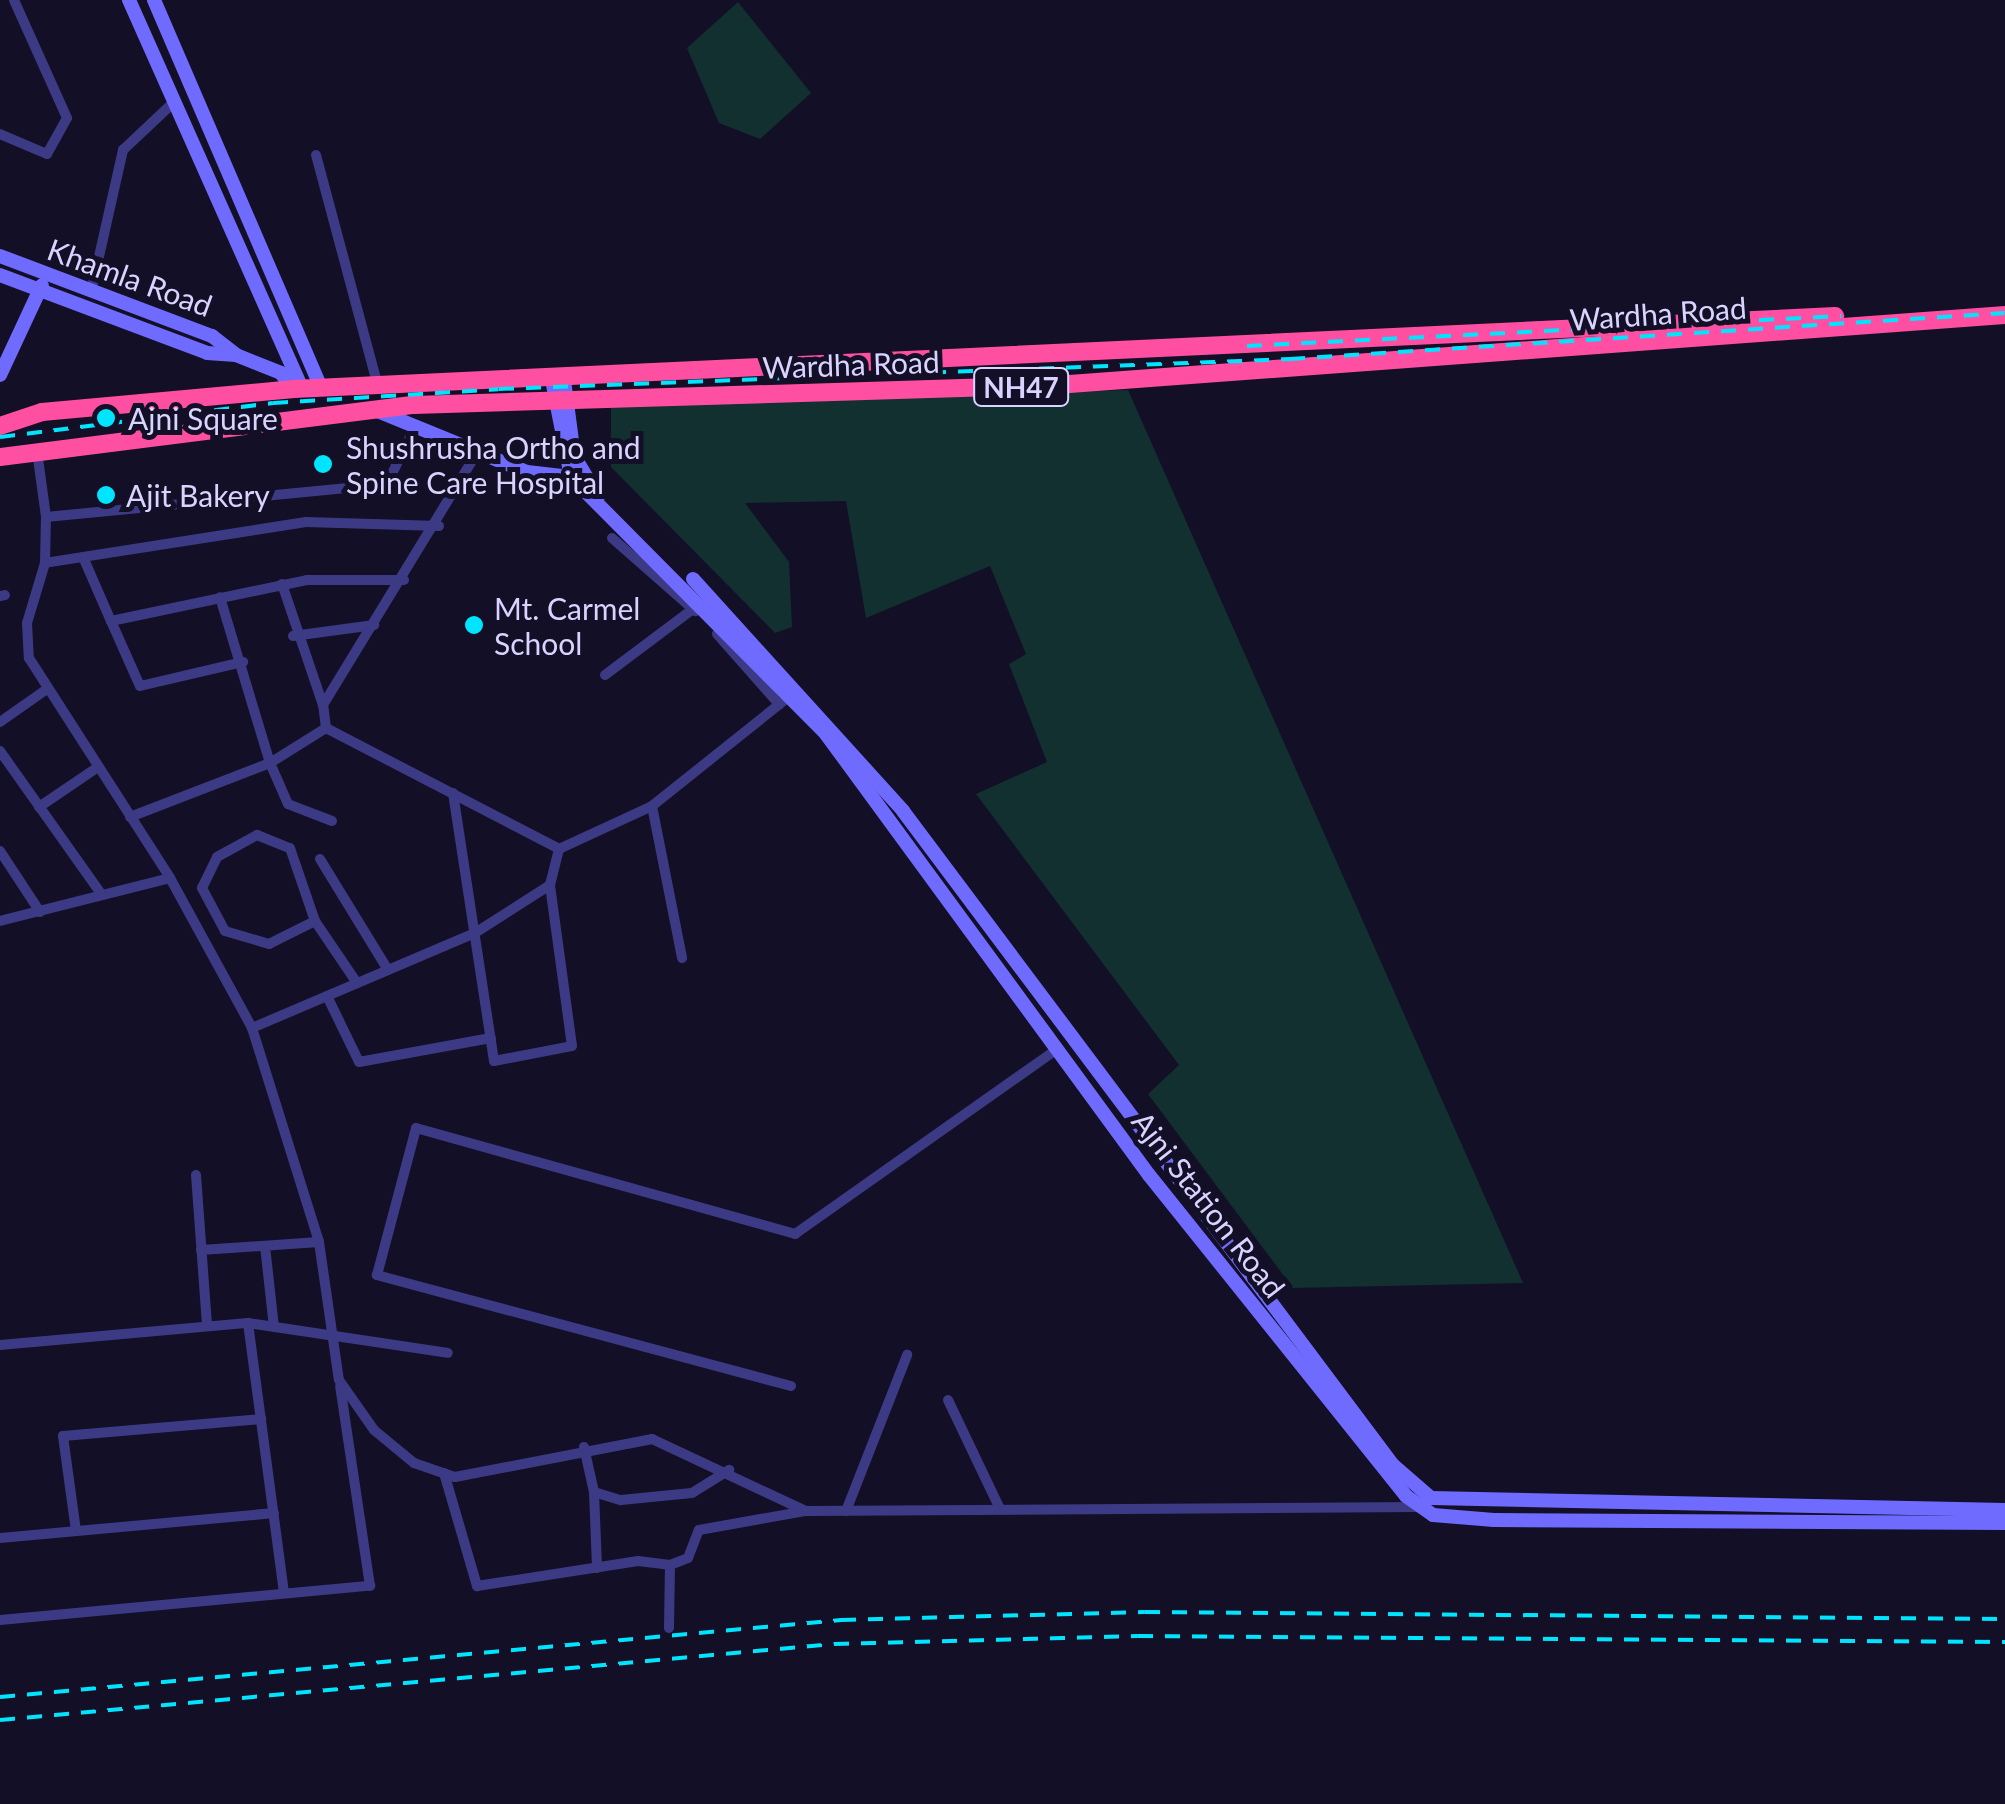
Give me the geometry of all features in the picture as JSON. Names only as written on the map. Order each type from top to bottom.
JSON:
[{"type":"highway","name":"Wardha Road","points":[[4,423],[42,412],[297,389],[558,380],[2005,303]]},
{"type":"highway","name":"Wardha Road","points":[[0,457],[374,409],[1056,386],[2005,315]]},
{"type":"main road","points":[[129,0],[286,352],[297,389]]},
{"type":"main road","points":[[154,0],[321,388]]},
{"type":"main road","name":"Khamla Road","points":[[0,256],[212,336],[236,355],[281,373],[297,389]]},
{"type":"main road","name":"Khamla Road","points":[[0,275],[207,353],[236,355]]},
{"type":"main road","points":[[0,375],[46,276]]},
{"type":"main road","points":[[286,352],[304,345]]},
{"type":"main road","points":[[558,380],[582,485]]},
{"type":"main road","points":[[561,401],[582,485]]},
{"type":"main road","points":[[374,409],[414,430],[582,485]]},
{"type":"main road","name":"Ajni Station Road","points":[[582,485],[800,688],[1058,1041],[1130,1150],[1247,1285]]},
{"type":"main road","name":"Ajni Station Road","points":[[582,485],[694,592],[783,701],[887,812],[1058,1041],[1144,1139],[1372,1460],[1424,1501]]},
{"type":"main road","points":[[1130,1150],[1144,1139]]},
{"type":"main road","points":[[1424,1501],[1494,1520],[2005,1510]]},
{"type":"main road","points":[[1857,1513],[2005,1523]]},
{"type":"street","points":[[0,134],[47,154],[67,118],[14,0]]},
{"type":"street","points":[[91,292],[124,150],[174,102]]},
{"type":"street","points":[[316,155],[378,386]]},
{"type":"street","points":[[46,518],[387,484],[414,430]]},
{"type":"street","points":[[0,1620],[370,1586],[339,1380],[336,1334],[319,1242],[252,1028],[170,878],[29,658],[27,623],[45,562],[46,518],[37,452]]},
{"type":"street","points":[[322,705],[439,526],[477,453]]},
{"type":"street","points":[[45,562],[306,522],[439,526]]},
{"type":"street","points":[[612,538],[693,608],[783,701]]},
{"type":"street","points":[[82,557],[140,686],[243,662]]},
{"type":"street","points":[[111,621],[282,584],[404,580]]},
{"type":"street","points":[[282,584],[294,636],[322,705],[326,728]]},
{"type":"street","points":[[220,597],[243,662],[270,763],[288,804],[332,821]]},
{"type":"street","points":[[604,675],[693,608]]},
{"type":"street","points":[[294,636],[374,625]]},
{"type":"street","points":[[559,849],[652,806],[800,688]]},
{"type":"street","points":[[0,722],[46,689]]},
{"type":"street","points":[[130,817],[270,763],[326,728]]},
{"type":"street","points":[[326,728],[559,849]]},
{"type":"street","points":[[0,751],[102,896]]},
{"type":"street","points":[[39,807],[98,767]]},
{"type":"street","points":[[452,794],[494,1062],[572,1046],[550,886],[559,849]]},
{"type":"street","points":[[652,806],[682,958]]},
{"type":"street","points":[[315,921],[269,944],[225,931],[202,888],[217,857],[257,836],[290,848],[315,921],[357,983]]},
{"type":"street","points":[[0,851],[40,912]]},
{"type":"street","points":[[320,858],[388,970]]},
{"type":"street","points":[[0,922],[170,878]]},
{"type":"street","points":[[252,1028],[476,933],[550,886]]},
{"type":"street","points":[[190,915],[210,904]]},
{"type":"street","points":[[328,996],[359,1062],[491,1038]]},
{"type":"street","points":[[791,1386],[377,1274],[416,1128],[795,1234],[1058,1041]]},
{"type":"street","points":[[196,1176],[207,1326]]},
{"type":"street","points":[[201,1250],[319,1242]]},
{"type":"street","points":[[265,1246],[274,1326]]},
{"type":"street","points":[[0,1345],[248,1323],[448,1353]]},
{"type":"street","points":[[248,1323],[284,1592]]},
{"type":"street","points":[[846,1512],[906,1354]]},
{"type":"street","points":[[339,1380],[374,1430],[414,1463],[444,1473],[526,1467],[584,1447],[652,1438],[729,1470],[806,1511]]},
{"type":"street","points":[[948,1400],[1000,1509]]},
{"type":"street","points":[[76,1531],[63,1436],[261,1419]]},
{"type":"street","points":[[584,1447],[594,1492],[597,1568]]},
{"type":"street","points":[[594,1492],[621,1500],[692,1493],[729,1470]]},
{"type":"street","points":[[444,1473],[477,1586],[597,1568],[670,1565],[688,1558],[699,1530],[806,1511],[1424,1501]]},
{"type":"street","points":[[0,1538],[274,1512]]},
{"type":"street","points":[[669,1628],[670,1565]]},
{"type":"green space","points":[[738,2],[811,93],[760,139],[719,123],[687,48]]},
{"type":"green space","points":[[1128,390],[1523,1283],[1293,1288],[1148,1094],[1179,1065],[976,794],[1047,762],[1009,664],[1026,654],[990,566],[866,618],[846,501],[745,503],[789,562],[792,627],[775,633],[611,467],[611,407]]},
{"type":"railway","points":[[0,437],[273,403],[499,389],[1290,359],[2005,313]]},
{"type":"railway","points":[[1247,346],[1841,316]]},
{"type":"railway","points":[[0,1697],[841,1620],[1145,1612],[2005,1619]]},
{"type":"railway","points":[[0,1720],[834,1644],[1138,1636],[2005,1642]]},
{"type":"place","name":"Ajni Square","points":[[106,418]]},
{"type":"place","name":"Shushrusha Ortho and Spine Care Hospital","points":[[323,464]]},
{"type":"place","name":"Ajit Bakery","points":[[106,495]]},
{"type":"place","name":"Mt. Carmel School","points":[[474,625]]}]
